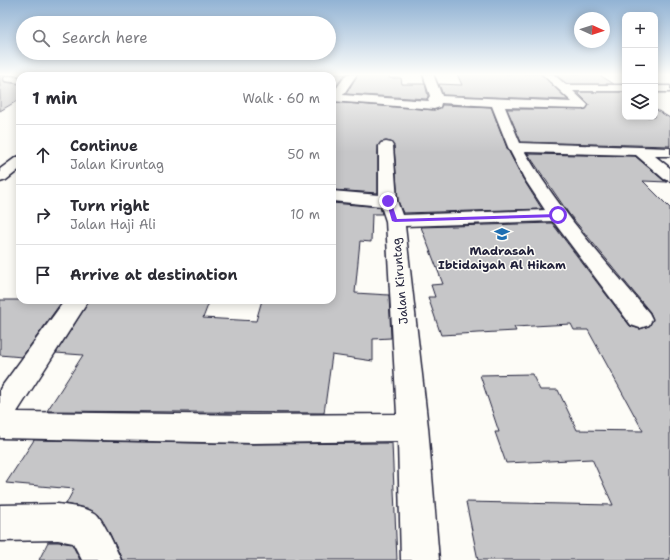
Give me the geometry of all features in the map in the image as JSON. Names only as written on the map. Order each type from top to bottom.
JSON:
[{"type":"street","points":[[364,100],[434,105],[436,104],[434,100]]},
{"type":"street","points":[[464,100],[576,106],[588,110],[577,100]]},
{"type":"street","points":[[501,103],[498,105],[515,147],[532,178],[558,215],[640,319]]},
{"type":"street","points":[[336,197],[391,211],[386,146]]},
{"type":"street","points":[[515,147],[670,152]]},
{"type":"street","points":[[640,151],[670,176]]},
{"type":"street","points":[[0,177],[11,165]]},
{"type":"street","name":"Jalan Kiruntag","points":[[420,560],[413,427],[391,211],[558,215]]},
{"type":"street","points":[[0,413],[74,304]]},
{"type":"street","points":[[0,425],[253,428],[413,427]]},
{"type":"street","points":[[0,523],[58,522],[84,528],[102,560]]},
{"type":"building","points":[[0,100],[16,100],[16,101],[0,111]]},
{"type":"building","points":[[585,100],[622,100],[622,120],[658,120],[658,111],[670,118],[670,146],[521,142],[507,109],[586,109],[589,104]]},
{"type":"building","points":[[336,102],[434,110],[440,108],[442,105],[491,107],[507,148],[523,179],[542,209],[403,213],[398,201],[394,146],[391,142],[386,141],[381,142],[378,146],[378,193],[336,190]]},
{"type":"building","points":[[528,154],[635,156],[667,182],[643,181],[670,208],[670,560],[478,560],[466,502],[613,505],[592,459],[506,463],[495,432],[499,432],[480,375],[532,374],[540,390],[558,390],[577,430],[643,431],[588,330],[574,330],[571,324],[514,327],[516,331],[441,335],[428,297],[435,297],[431,285],[443,284],[421,227],[552,223],[630,326],[640,329],[649,326],[653,320],[650,312],[569,214]]},
{"type":"building","points":[[336,203],[380,207],[382,214],[372,214],[371,242],[360,241],[355,293],[389,295],[391,338],[373,339],[373,361],[332,355],[324,413],[47,411],[83,355],[56,353],[87,304],[208,304],[203,318],[256,321],[261,304],[336,304]]},
{"type":"building","points":[[0,300],[16,300],[16,304],[60,304],[22,357],[0,355]]},
{"type":"building","points":[[34,440],[253,444],[392,443],[397,560],[122,560],[99,515],[87,508],[66,504],[74,489],[6,483]]},
{"type":"building","points":[[48,542],[72,544],[80,560],[39,560]]},
{"type":"place","name":"Madrasah Ibtidaiyah Al Hikam","points":[[502,234]]},
{"type":"route","points":[[388,201],[395,221],[558,215]]}]
